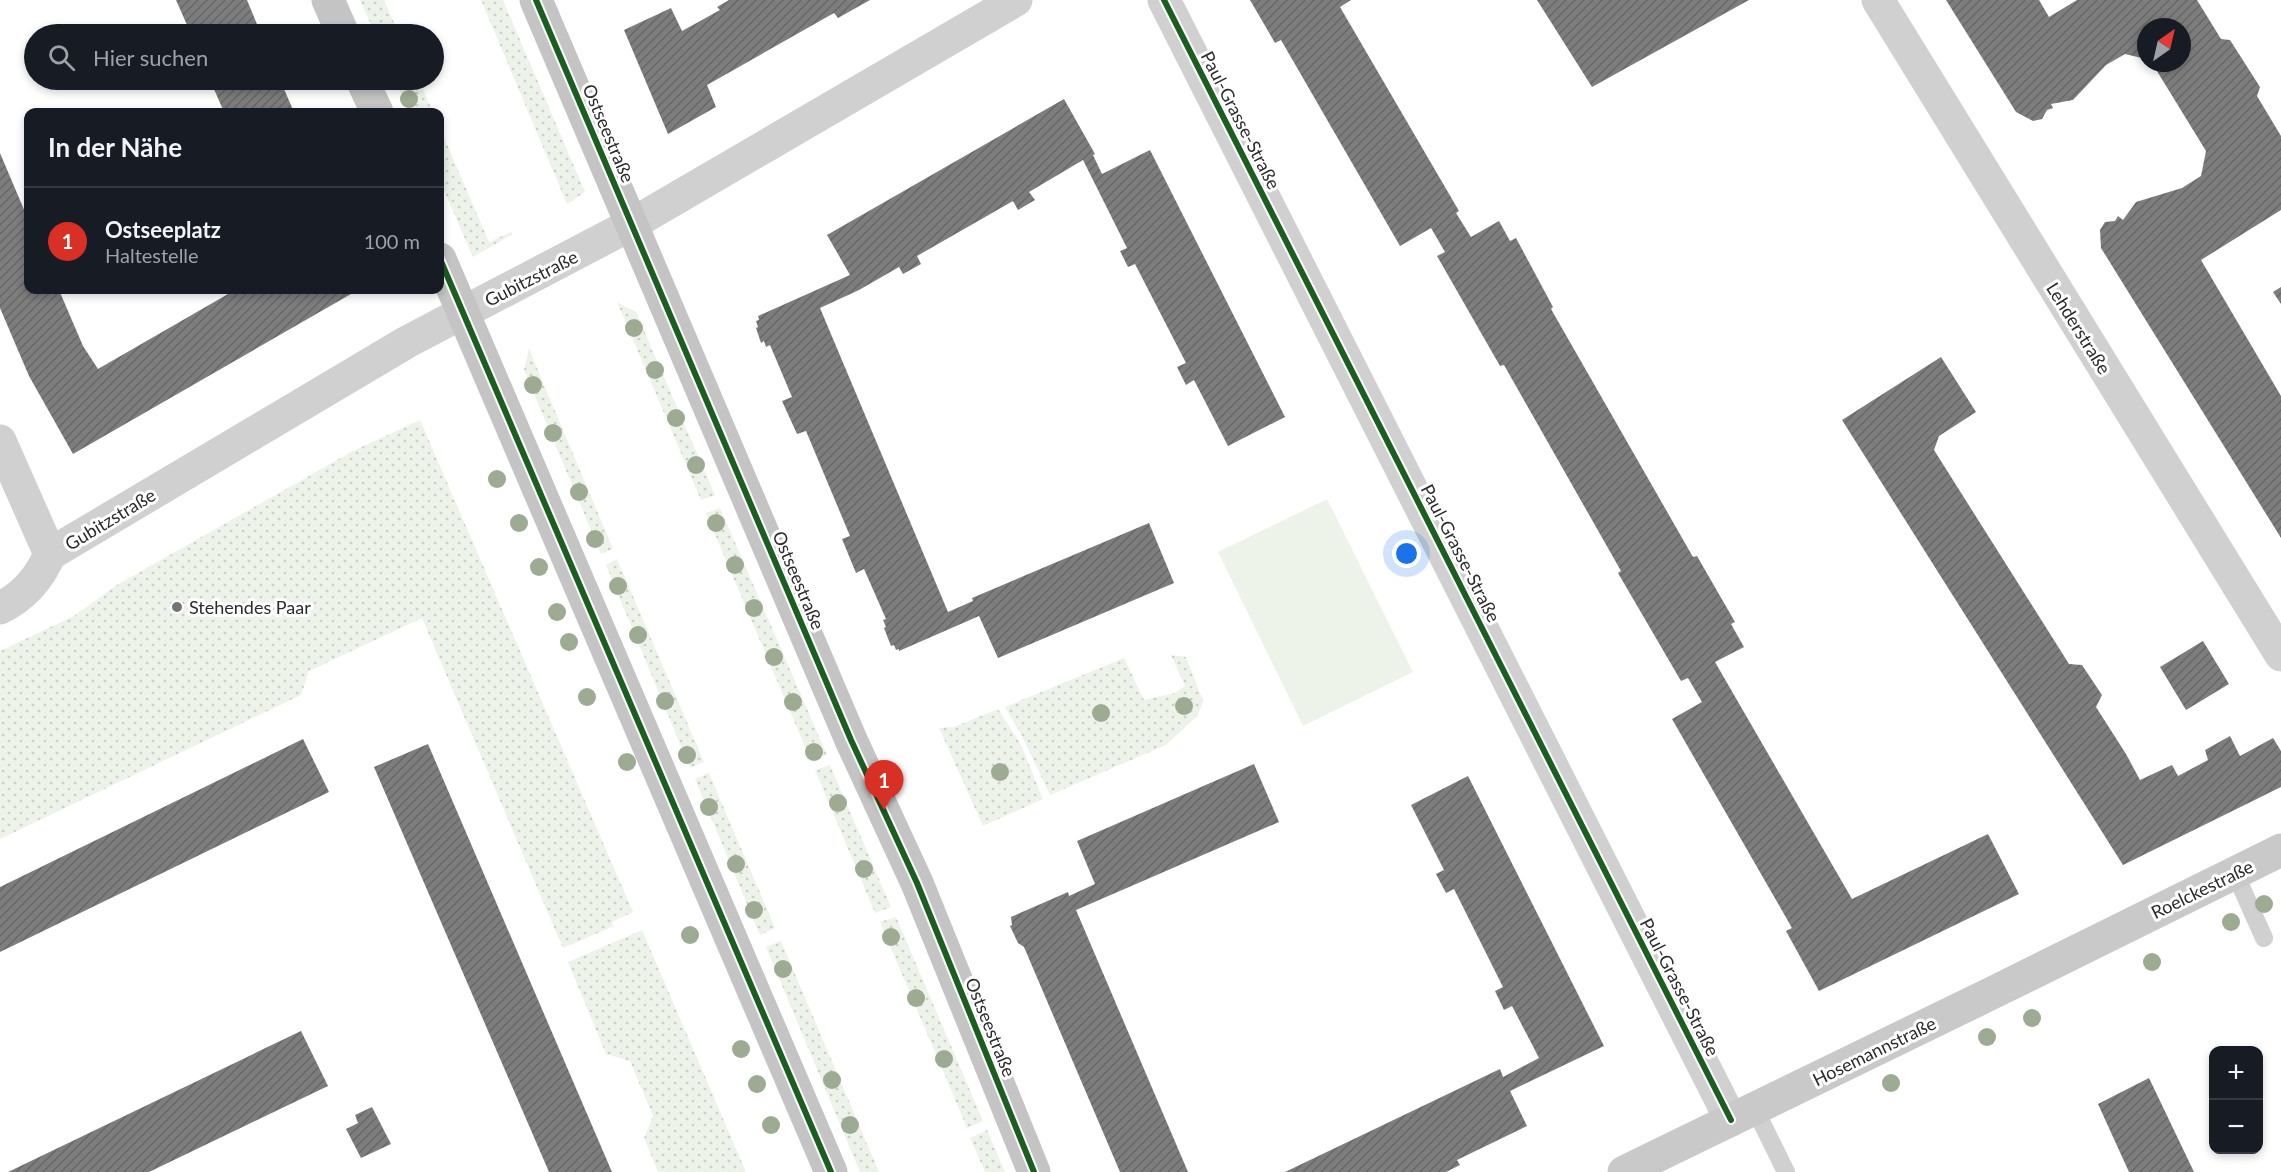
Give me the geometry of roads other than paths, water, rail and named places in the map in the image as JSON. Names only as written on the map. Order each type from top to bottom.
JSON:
[{"type":"main road","points":[[328,0],[339,24]]},
{"type":"main road","name":"Ostseestraße","points":[[536,0],[851,740],[920,891],[1034,1172]]},
{"type":"main road","points":[[367,90],[375,108]]},
{"type":"main road","points":[[444,268],[831,1172]]},
{"type":"street","name":"Gubitzstraße","points":[[0,608],[14,601],[43,571],[50,554],[407,342],[632,224],[1016,0]]},
{"type":"street","name":"Paul-Grasse-Straße","points":[[1164,0],[1743,1114]]},
{"type":"street","name":"Lehderstraße","points":[[1878,0],[2281,655]]},
{"type":"street","points":[[0,441],[50,554]]},
{"type":"street","name":"Roelckestraße","points":[[2123,928],[2281,850]]},
{"type":"street","name":"Hosemannstraße","points":[[1624,1172],[2123,928]]},
{"type":"lane","points":[[2235,873],[2264,938]]},
{"type":"lane","points":[[1743,1114],[1786,1172]]},
{"type":"place","name":"Stehendes Paar","points":[[177,607]]},
{"type":"place","name":"Ostseeplatz","points":[[884,810]]}]
